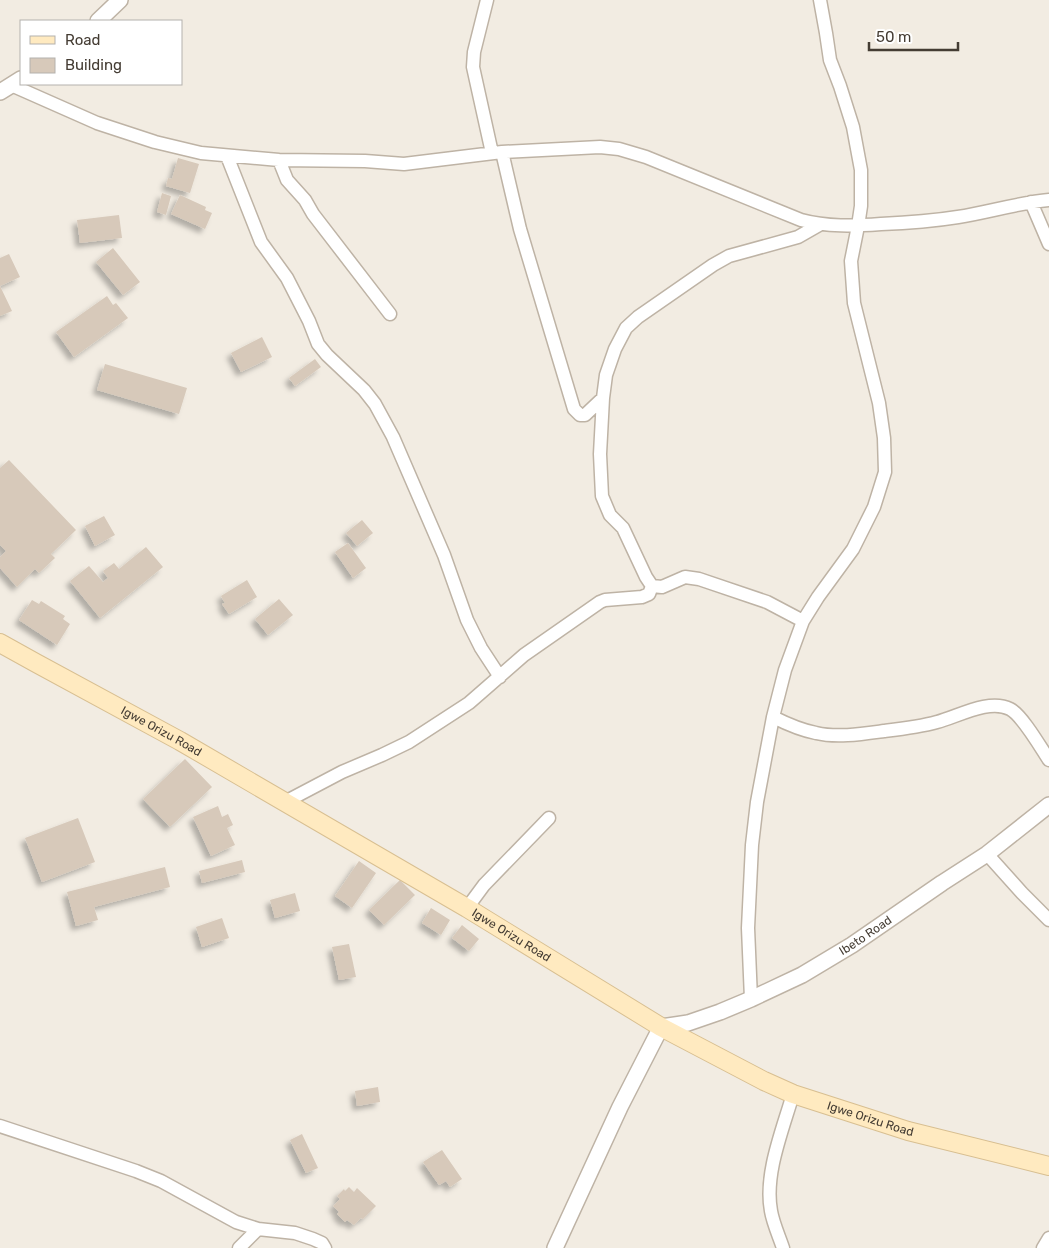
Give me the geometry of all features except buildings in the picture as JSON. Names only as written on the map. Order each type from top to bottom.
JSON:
[{"type":"main road","name":"Igwe Orizu Road","points":[[0,643],[180,741],[467,908],[661,1027],[764,1081],[794,1094],[908,1131],[1049,1166]]},
{"type":"street","points":[[99,20],[120,0]]},
{"type":"street","points":[[487,0],[474,52],[474,67],[497,153],[574,409],[580,415],[585,415],[603,398]]},
{"type":"street","points":[[751,999],[748,928],[752,845],[757,802],[773,716],[785,670],[803,621],[853,549],[874,507],[885,472],[884,438],[879,403],[854,303],[850,261],[861,206],[861,170],[854,127],[830,60],[820,0]]},
{"type":"street","points":[[11,85],[97,123],[155,142],[202,153],[227,156],[279,160],[365,161],[404,164],[497,153],[600,147],[619,150],[646,158],[801,220],[819,225],[858,226],[914,223],[959,217],[1049,200]]},
{"type":"street","points":[[227,156],[261,242],[287,278],[309,321],[318,344],[326,355],[364,390],[376,404],[393,437],[444,555],[467,620],[481,648],[500,677]]},
{"type":"street","points":[[279,160],[287,180],[390,314]]},
{"type":"street","points":[[1031,202],[1049,244]]},
{"type":"street","points":[[652,586],[623,528],[610,515],[602,496],[600,454],[603,398],[606,375],[615,349],[626,328],[638,317],[713,265],[729,256],[798,237],[819,225]]},
{"type":"street","points":[[652,586],[662,587],[685,577],[699,579],[767,602],[803,621]]},
{"type":"street","points":[[285,802],[342,772],[409,742],[469,703],[524,655],[600,602],[642,597],[649,594],[652,586]]},
{"type":"street","points":[[773,716],[796,728],[818,734],[850,735],[909,728],[937,722],[972,710],[1003,706],[1011,710],[1024,724],[1049,760]]},
{"type":"street","name":"Ibeto Road","points":[[661,1027],[688,1023],[720,1012],[802,975],[852,945],[987,854],[1049,805]]},
{"type":"street","points":[[467,908],[484,885],[549,818]]},
{"type":"street","points":[[987,854],[1049,920]]},
{"type":"street","points":[[555,1248],[620,1107],[661,1027]]},
{"type":"street","points":[[783,1248],[771,1211],[770,1189],[773,1163],[794,1094]]},
{"type":"street","points":[[0,1126],[161,1181],[236,1222],[258,1229],[313,1238],[322,1243],[325,1248]]},
{"type":"street","points":[[239,1248],[258,1229]]},
{"type":"street","points":[[1043,1248],[1049,1238]]}]
